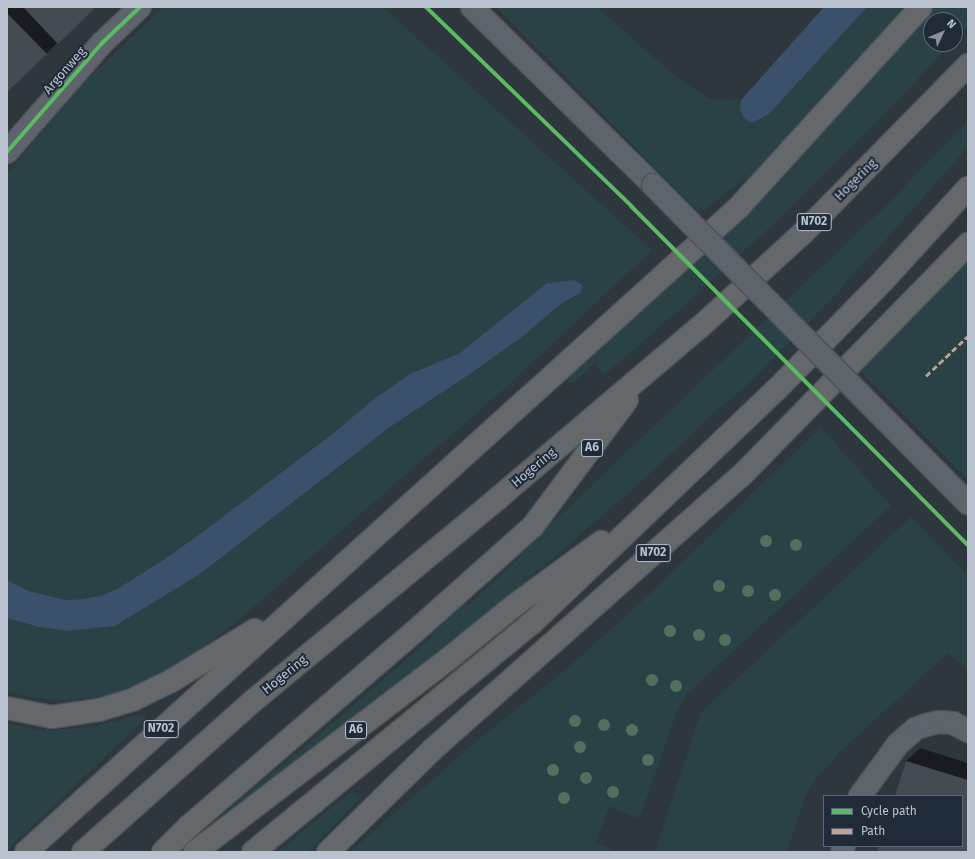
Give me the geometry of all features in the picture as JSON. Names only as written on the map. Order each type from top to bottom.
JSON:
[{"type":"highway","name":"N702","points":[[26,852],[297,605],[739,207],[921,7]]},
{"type":"highway","name":"Hogering","points":[[83,852],[253,701],[491,505],[651,369],[804,232],[968,65]]},
{"type":"highway","name":"N702","points":[[252,852],[532,624],[777,390],[883,281],[968,188]]},
{"type":"highway","name":"N702","points":[[328,852],[438,744],[742,476],[968,244]]},
{"type":"highway","name":"A6","points":[[163,852],[188,827],[422,625],[533,526],[651,369]]},
{"type":"highway","name":"A6","points":[[195,852],[452,656],[515,605],[672,490]]},
{"type":"highway","name":"N702","points":[[7,708],[52,717],[99,710],[134,699],[171,680],[297,605]]},
{"type":"street","name":"Argonweg","points":[[7,152],[102,44],[140,7]]},
{"type":"street","points":[[472,7],[652,185],[968,503]]},
{"type":"street","points":[[861,795],[898,744],[915,729],[926,724],[939,722],[953,723],[968,731]]},
{"type":"green space","points":[[164,7],[383,7],[652,250],[510,384],[234,624],[185,661],[146,682],[108,695],[68,701],[35,698],[7,691],[7,618],[39,627],[68,631],[115,626],[200,574],[390,427],[470,374],[522,337],[562,303],[581,293],[547,283],[460,353],[410,374],[374,399],[331,435],[204,531],[165,559],[117,589],[103,595],[84,599],[66,600],[29,591],[7,580],[7,174],[78,88]]},
{"type":"green space","points":[[496,7],[597,7],[676,77],[710,99],[741,100],[740,108],[743,117],[750,122],[754,122],[769,114],[775,108],[795,84],[867,7],[911,7],[748,179],[744,179],[700,213]]},
{"type":"green space","points":[[935,7],[968,7],[968,25],[963,30],[963,12],[930,12]]},
{"type":"green space","points":[[923,20],[923,52],[943,52],[882,117],[776,222],[684,306],[604,375],[595,364],[574,382],[564,381],[648,302],[814,138]]},
{"type":"green space","points":[[968,120],[968,147],[901,223],[845,283],[839,292],[745,387],[716,411],[638,485],[520,586],[397,684],[228,811],[228,809],[433,637],[431,634],[465,603],[468,605],[508,569],[540,534],[890,202]]},
{"type":"green space","points":[[968,256],[968,480],[860,371]]},
{"type":"green space","points":[[821,427],[891,506],[688,693],[678,709],[639,819],[609,806],[596,843],[620,852],[350,852],[473,744],[563,672],[636,607]]},
{"type":"green space","points":[[911,517],[968,576],[968,669],[948,653],[841,751],[816,779],[805,797],[787,852],[655,852],[701,712]]},
{"type":"green space","points":[[145,714],[147,717],[7,850],[7,723],[40,730],[70,729],[94,726]]},
{"type":"green space","points":[[353,790],[360,798],[308,852],[277,852]]},
{"type":"water","points":[[824,7],[867,7],[769,114],[754,122],[750,122],[743,117],[740,108],[741,100]]},
{"type":"water","points":[[575,280],[583,286],[581,293],[562,303],[522,337],[470,374],[390,427],[200,574],[115,626],[68,631],[39,627],[7,618],[7,580],[29,591],[66,600],[84,599],[103,595],[117,589],[165,559],[204,531],[331,435],[374,399],[410,374],[460,353],[547,283]]},
{"type":"building","points":[[23,7],[96,7],[58,44]]},
{"type":"building","points":[[7,13],[47,54],[7,92]]},
{"type":"building","points":[[906,761],[968,780],[968,852],[877,852],[879,847],[963,847],[963,795],[895,795]]},
{"type":"marked path","points":[[926,376],[968,336]]},
{"type":"cycle path","points":[[7,152],[102,43],[140,7]]},
{"type":"cycle path","points":[[426,7],[631,206],[968,545]]}]
